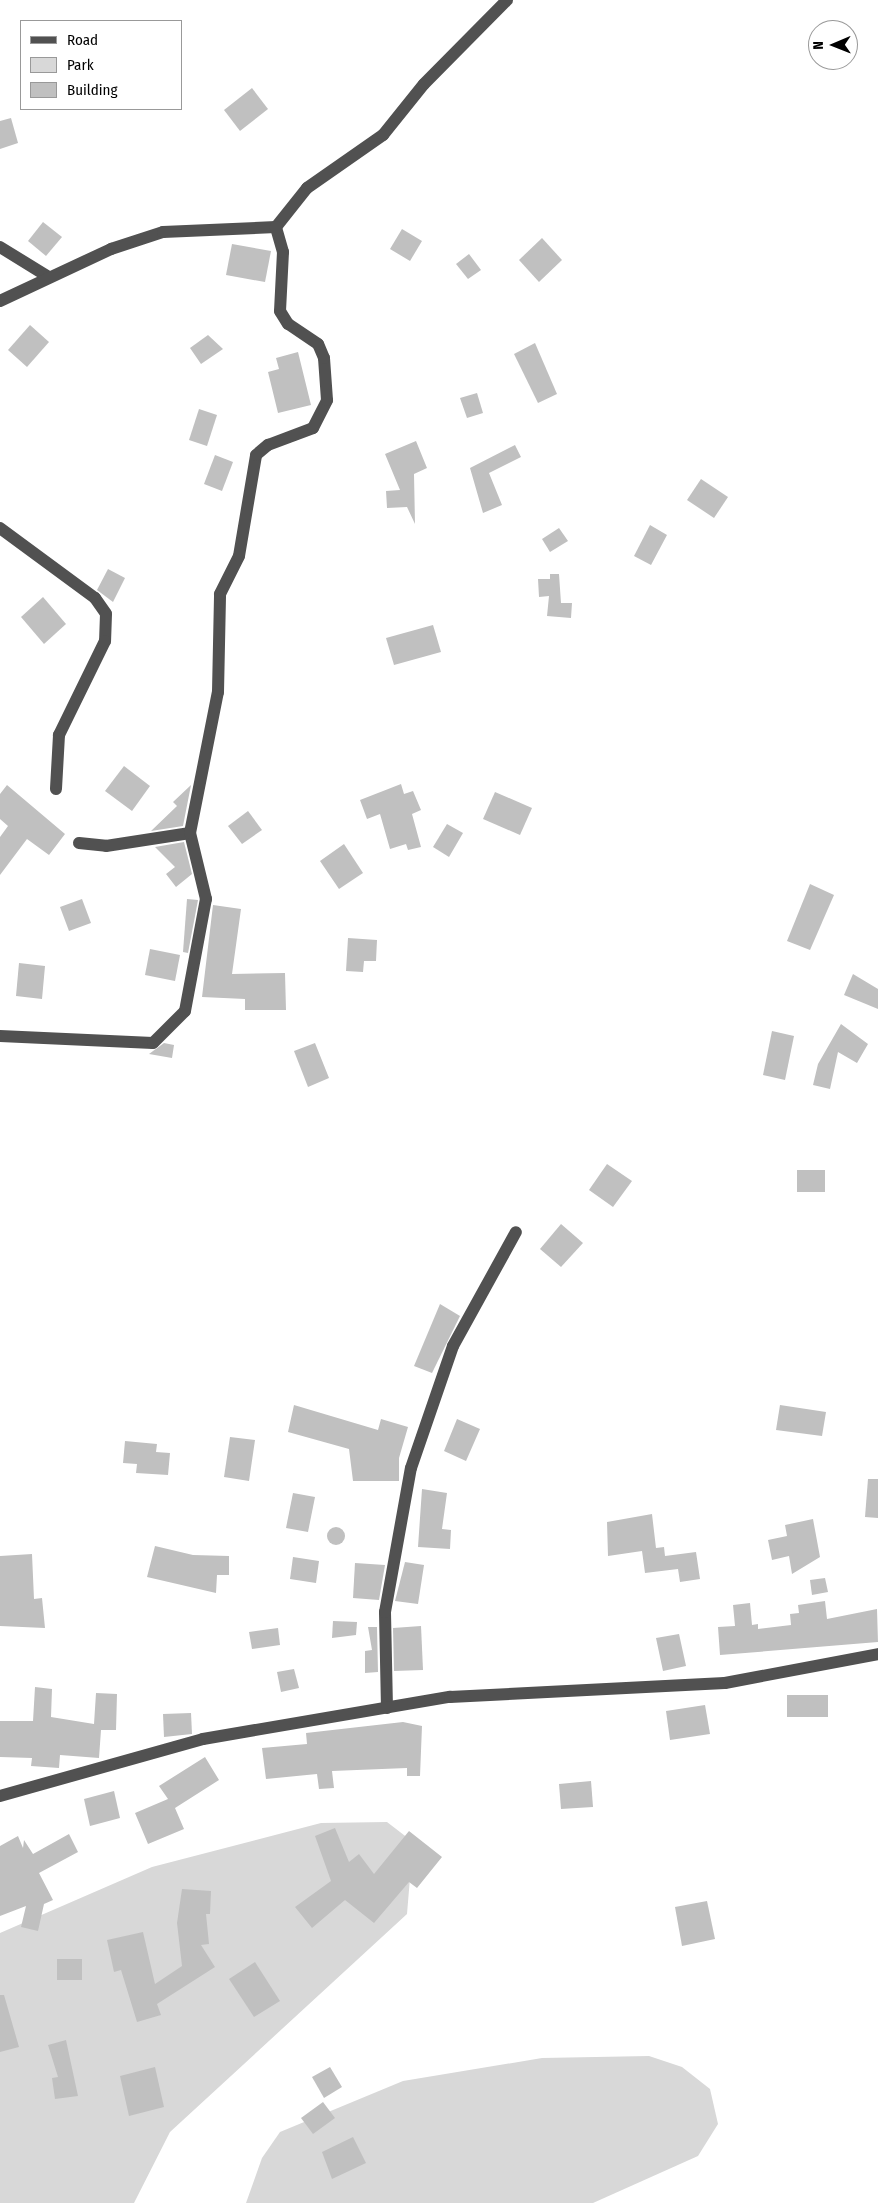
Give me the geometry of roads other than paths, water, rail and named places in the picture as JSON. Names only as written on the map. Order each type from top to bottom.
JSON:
[{"type":"street","points":[[0,301],[47,276],[163,232],[276,226],[307,188],[383,135],[424,84],[507,0]]},
{"type":"street","points":[[0,1036],[153,1043],[185,1011],[206,899],[190,833],[218,692],[220,594],[239,556],[256,455],[268,445],[313,428],[328,400],[324,358],[318,344],[288,324],[280,311],[283,252],[276,226]]},
{"type":"street","points":[[0,247],[47,276]]},
{"type":"street","points":[[0,528],[95,598],[106,614],[105,641],[59,735],[56,790]]},
{"type":"street","points":[[79,843],[106,846],[190,833]]},
{"type":"street","points":[[387,1708],[385,1612],[411,1468],[453,1346],[516,1232]]},
{"type":"street","points":[[0,1796],[203,1739],[387,1708],[509,1691],[725,1683],[878,1654]]}]
